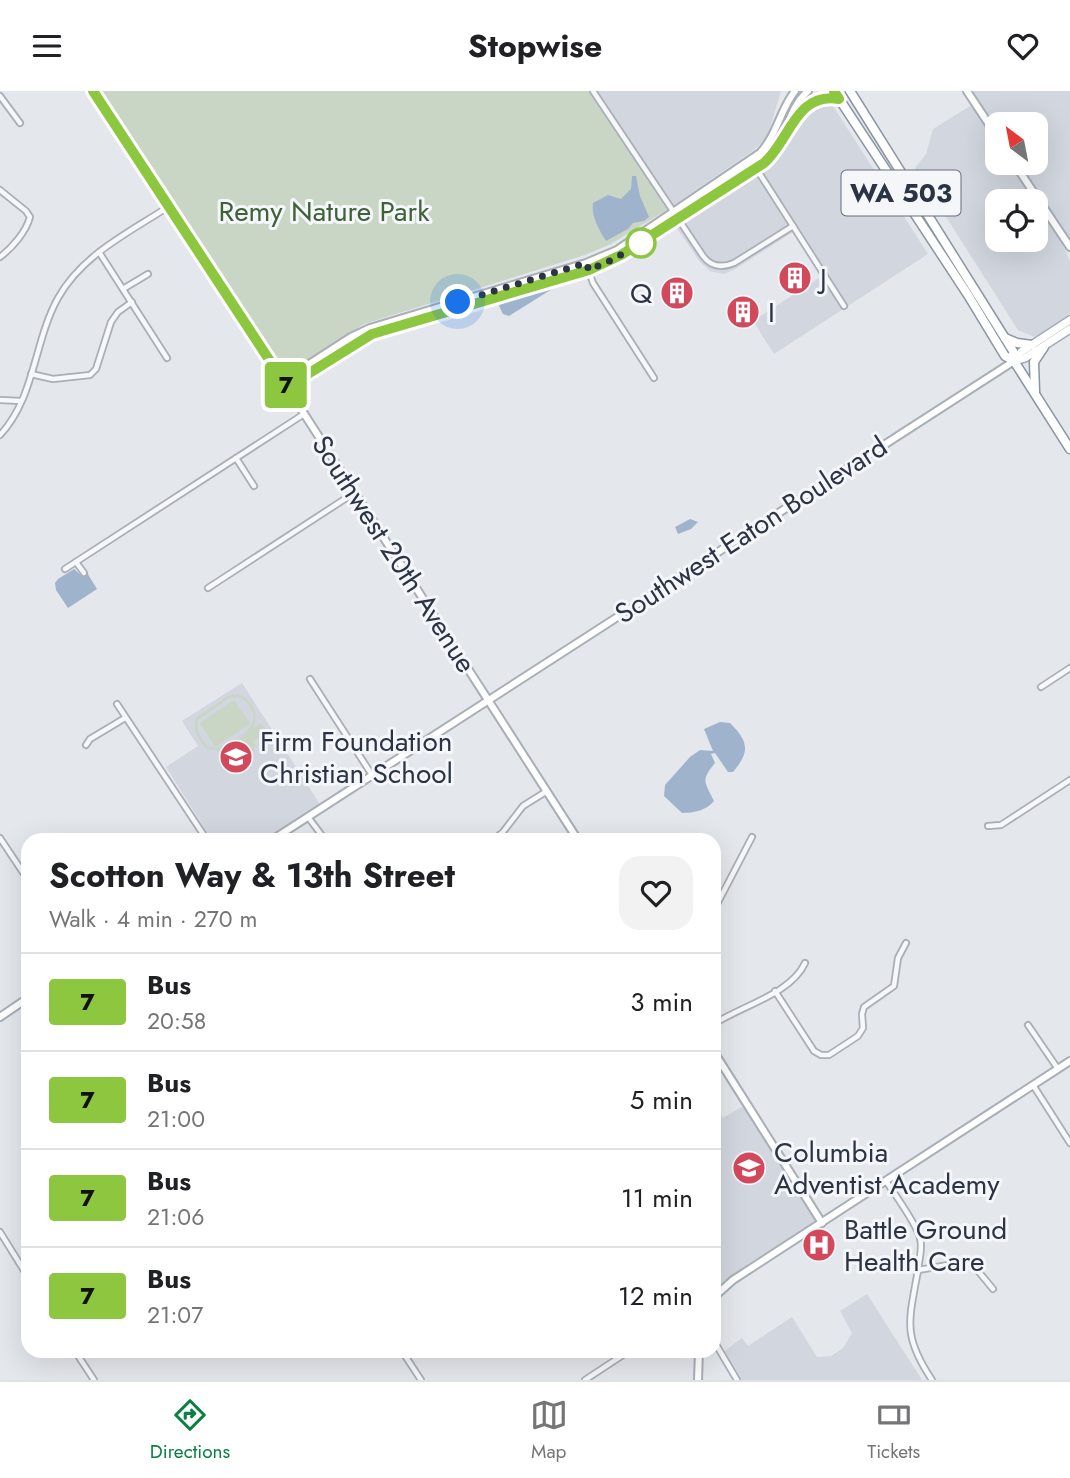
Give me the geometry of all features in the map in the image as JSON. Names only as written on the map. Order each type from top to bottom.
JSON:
[{"type":"highway","name":"WA 503","points":[[850,91],[1013,351],[1014,361],[1070,449]]},
{"type":"highway","points":[[787,127],[804,107],[818,97],[836,95]]},
{"type":"highway","name":"WA 503","points":[[836,95],[1005,356],[1014,361]]},
{"type":"highway","points":[[1005,338],[1032,345]]},
{"type":"highway","points":[[1036,395],[1034,362],[1044,347]]},
{"type":"main road","name":"Southwest Eaton Boulevard","points":[[1014,361],[1021,352],[1070,320]]},
{"type":"main road","name":"Southwest Eaton Boulevard","points":[[1014,361],[1025,358],[1070,329]]},
{"type":"street","name":"Southwest 20th Avenue","points":[[93,91],[574,833]]},
{"type":"street","points":[[593,91],[706,260],[716,266],[734,263],[793,226]]},
{"type":"street","points":[[285,384],[362,339],[406,321],[616,258],[760,153],[772,139],[786,104],[795,91]]},
{"type":"street","points":[[676,215],[755,168],[775,152],[793,110],[808,91]]},
{"type":"street","points":[[967,91],[985,118]]},
{"type":"street","points":[[0,96],[2,104],[20,123]]},
{"type":"street","points":[[755,168],[844,306]]},
{"type":"street","points":[[1022,175],[1068,245],[1065,247],[1070,255]]},
{"type":"street","points":[[0,190],[26,211],[30,218],[10,248],[0,257]]},
{"type":"street","points":[[0,435],[14,417],[21,401],[58,298],[78,270],[99,252],[169,207]]},
{"type":"street","points":[[99,252],[167,358]]},
{"type":"street","points":[[587,266],[593,283],[654,378]]},
{"type":"street","points":[[123,289],[148,274]]},
{"type":"street","points":[[30,374],[53,379],[87,376],[92,373],[96,369],[111,322],[118,312],[132,302]]},
{"type":"street","name":"Southwest Eaton Boulevard","points":[[283,833],[1014,361]]},
{"type":"street","points":[[0,400],[21,401]]},
{"type":"street","points":[[65,569],[304,414]]},
{"type":"street","points":[[236,458],[254,487]]},
{"type":"street","points":[[208,588],[354,493]]},
{"type":"street","points":[[76,562],[84,573]]},
{"type":"street","points":[[1041,687],[1070,668]]},
{"type":"street","points":[[310,679],[372,775]]},
{"type":"street","points":[[117,704],[202,833]]},
{"type":"street","points":[[86,745],[90,739],[125,717]]},
{"type":"street","points":[[988,826],[1001,825],[1070,780]]},
{"type":"street","points":[[502,833],[523,806],[547,791]]},
{"type":"street","points":[[308,817],[320,833]]},
{"type":"street","points":[[721,897],[752,837]]},
{"type":"street","points":[[0,838],[21,870]]},
{"type":"street","points":[[775,991],[813,1049],[821,1055],[832,1053],[860,1034],[863,1028],[863,1009],[894,986],[899,953],[906,943]]},
{"type":"street","points":[[721,1020],[800,975],[805,963]]},
{"type":"street","points":[[0,1017],[21,1003]]},
{"type":"street","points":[[1028,1025],[1058,1069]]},
{"type":"street","points":[[721,1291],[733,1280],[1070,1061]]},
{"type":"street","points":[[721,1063],[822,1223]]},
{"type":"street","points":[[1033,1085],[1070,1143]]},
{"type":"street","points":[[886,1181],[920,1238],[910,1336],[916,1356],[932,1380]]},
{"type":"street","points":[[0,1232],[21,1265]]},
{"type":"street","points":[[918,1270],[967,1262],[974,1266],[993,1289]]},
{"type":"street","points":[[721,1353],[737,1380]]},
{"type":"street","points":[[80,1358],[94,1380]]},
{"type":"street","points":[[407,1358],[421,1380]]},
{"type":"street","points":[[585,1380],[618,1358]]},
{"type":"street","points":[[698,1380],[699,1358]]},
{"type":"shaded area","points":[[590,91],[781,91],[767,138],[668,209]]},
{"type":"shaded area","points":[[973,91],[1070,91],[1070,243],[1048,208],[1048,189],[1036,189],[1027,175],[1048,175],[1048,112],[986,112]]},
{"type":"shaded area","points":[[816,101],[831,103],[928,254],[774,354],[753,321],[825,274],[796,230],[724,274],[710,271],[700,262],[674,224],[765,166],[782,148],[799,116]]},
{"type":"shaded area","points":[[973,104],[985,124],[985,175],[1018,175],[1027,189],[985,189],[985,252],[1048,252],[1048,221],[1060,239],[1070,261],[1070,314],[1035,337],[1018,330],[915,168],[926,154],[933,129]]},
{"type":"shaded area","name":"Firm Foundation Christian School","points":[[242,683],[321,806],[278,833],[208,833],[166,767],[198,746],[182,721]]},
{"type":"shaded area","name":"Columbia Adventist Academy","points":[[745,1105],[817,1220],[814,1225],[721,1287],[721,1115],[723,1118]]},
{"type":"shaded area","points":[[867,1294],[922,1380],[740,1380],[723,1352],[742,1338],[748,1346],[792,1317],[817,1357],[831,1356],[843,1348],[852,1333],[840,1311]]},
{"type":"green space","name":"Remy Nature Park","points":[[101,91],[591,91],[668,209],[611,244],[585,255],[364,324],[290,372],[282,371]]},
{"type":"green space","points":[[239,694],[248,700],[254,708],[256,718],[253,728],[261,723],[267,732],[253,741],[255,751],[244,757],[236,746],[237,741],[249,731],[219,751],[207,749],[195,730],[197,717],[228,696]],"holes":[[[239,697],[249,705],[254,716],[250,728],[238,738],[218,748],[207,746],[198,732],[197,721],[229,698]]]},
{"type":"green space","points":[[234,700],[250,724],[215,747],[200,723]]},
{"type":"water","points":[[632,176],[636,176],[640,196],[649,217],[633,223],[628,229],[606,241],[594,218],[593,203],[608,195],[621,199],[631,189]]},
{"type":"water","points":[[551,287],[552,289],[509,316],[503,314],[499,306],[502,301]]},
{"type":"water","points":[[690,519],[698,522],[691,529],[678,534],[675,527]]},
{"type":"water","points":[[74,569],[81,575],[86,571],[97,589],[68,608],[56,590],[55,583]]},
{"type":"water","points":[[720,722],[730,723],[741,736],[745,753],[733,772],[728,772],[715,753],[711,754],[715,763],[706,781],[714,801],[700,810],[682,813],[664,796],[665,785],[690,757],[700,750],[713,751],[704,729]]},
{"type":"bus line","name":"7","points":[[93,91],[287,387],[372,334],[589,270],[616,258],[764,163],[775,152],[787,127],[801,109],[818,97],[839,99],[834,91]]},
{"type":"place","name":"J","points":[[795,278]]},
{"type":"place","name":"Q","points":[[677,293]]},
{"type":"place","name":"I","points":[[743,312]]},
{"type":"place","name":"Firm Foundation Christian School","points":[[236,757]]},
{"type":"place","name":"Columbia Adventist Academy","points":[[749,1168]]},
{"type":"place","name":"Battle Ground Health Care","points":[[819,1245]]},
{"type":"route","points":[[458,302],[586,263],[589,270],[616,258],[644,240],[641,243]]}]
